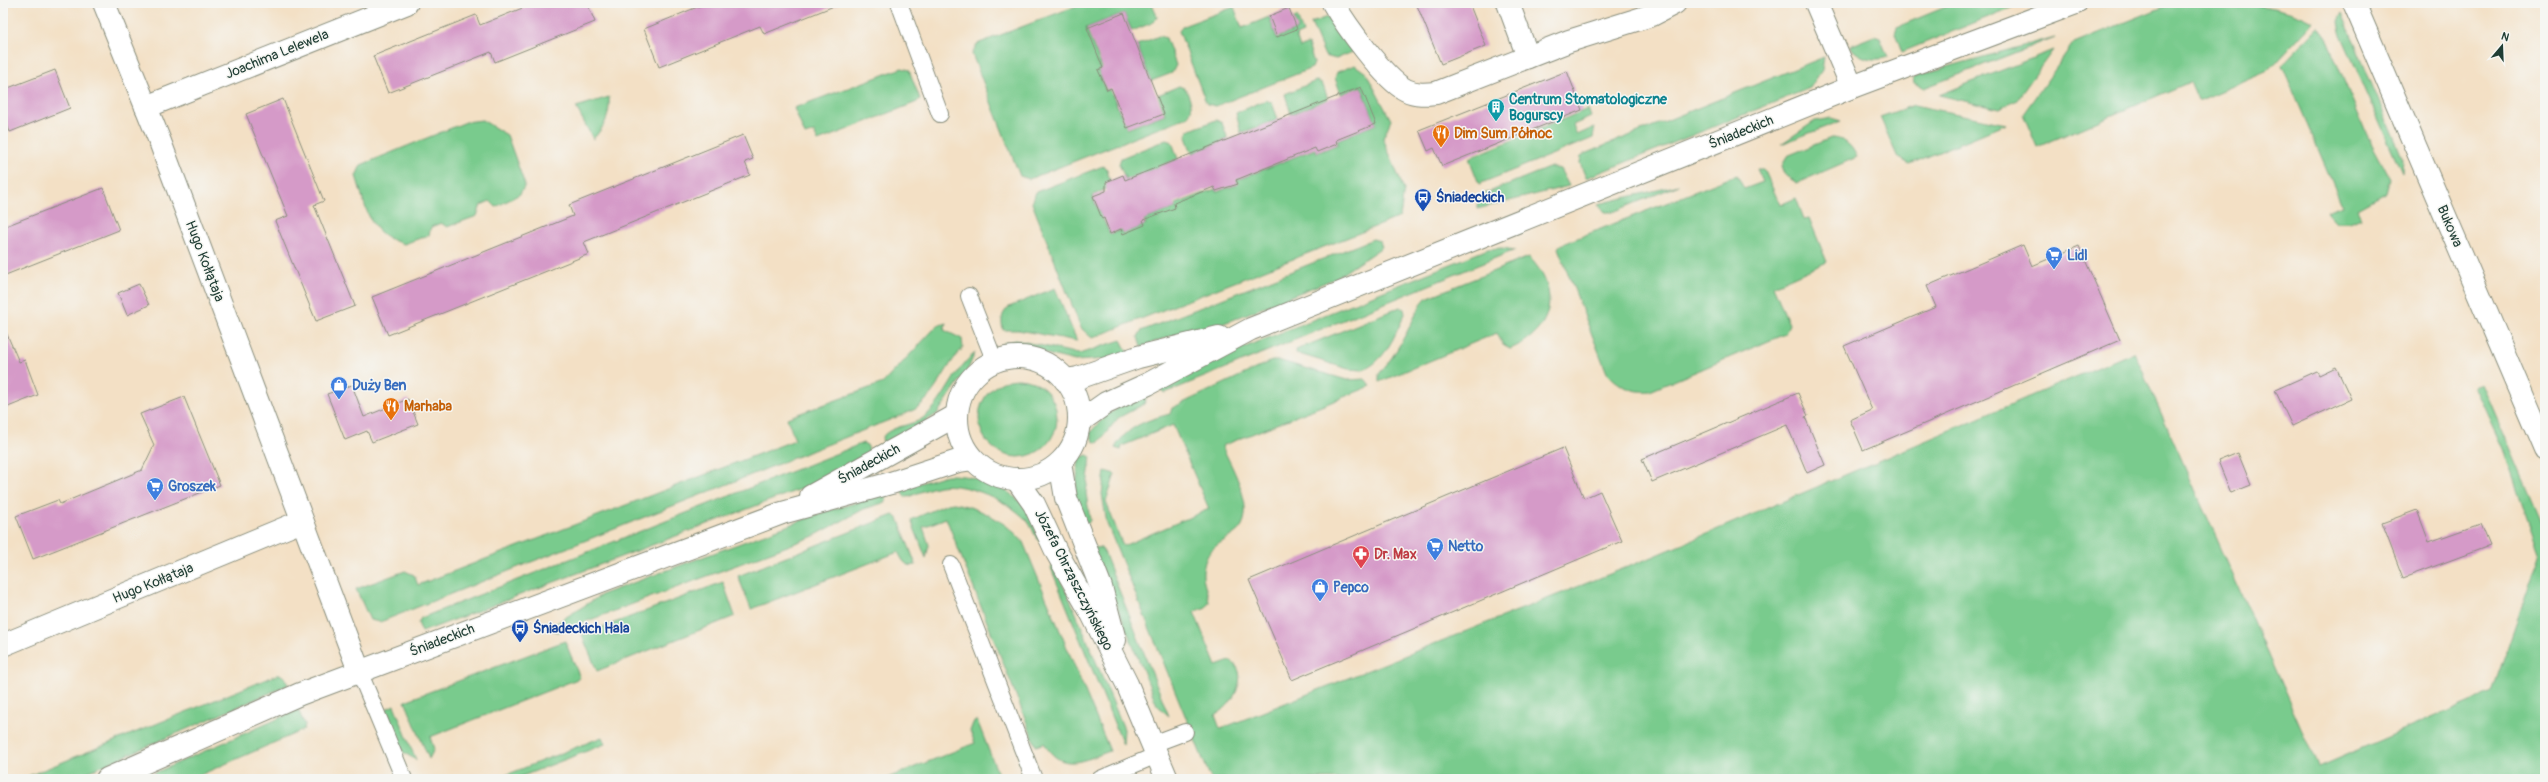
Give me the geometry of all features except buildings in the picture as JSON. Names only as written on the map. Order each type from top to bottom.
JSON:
[{"type":"street","name":"Hugo Kołłątaja","points":[[104,3],[146,107],[359,671]]},
{"type":"street","name":"Joachima Lelewela","points":[[146,107],[408,3]]},
{"type":"street","points":[[1333,3],[1361,43],[1395,82],[1406,90],[1419,94],[1436,93],[1569,41],[1652,15],[1675,3]]},
{"type":"street","points":[[1508,3],[1528,57]]},
{"type":"street","points":[[1816,3],[1852,87]]},
{"type":"street","name":"Śniadeckich","points":[[2034,19],[2062,3]]},
{"type":"street","name":"Śniadeckich","points":[[1079,422],[1106,403],[1148,384],[1251,329],[1852,87],[2076,3]]},
{"type":"street","name":"Bukowa","points":[[2354,3],[2545,449]]},
{"type":"street","name":"Śniadeckich","points":[[1065,380],[1078,378],[1138,357],[1251,329]]},
{"type":"street","points":[[1012,358],[1028,358],[1054,369],[1065,380],[1077,404],[1079,422],[1073,446],[1060,463],[1040,475],[1017,480],[992,474],[972,459],[960,439],[957,415],[959,402],[968,383],[983,368],[995,362],[1012,358]]},
{"type":"street","name":"Śniadeckich","points":[[782,513],[957,415]]},
{"type":"street","name":"Śniadeckich","points":[[107,779],[300,694],[782,513],[891,483],[958,460],[972,459]]},
{"type":"street","name":"Józefa Chrząszczyńskiego","points":[[1060,463],[1066,498],[1101,587],[1127,684]]},
{"type":"street","name":"Józefa Chrząszczyńskiego","points":[[1017,480],[1034,504],[1057,553],[1092,614],[1127,684],[1166,779]]},
{"type":"street","name":"Hugo Kołłątaja","points":[[3,645],[302,521]]},
{"type":"lane","points":[[899,3],[940,114]]},
{"type":"lane","points":[[969,296],[995,362]]},
{"type":"lane","points":[[951,565],[1034,779]]},
{"type":"lane","points":[[359,671],[404,779]]},
{"type":"lane","points":[[1100,779],[1155,750],[1185,732]]},
{"type":"green space","points":[[1084,3],[1152,3],[1157,17],[1154,22],[1132,31],[1124,13],[1086,28],[1102,68],[1098,70],[1106,91],[1110,89],[1127,129],[1165,114],[1158,95],[1179,86],[1186,89],[1191,103],[1190,114],[1187,117],[1029,179],[1020,176],[972,54],[977,44]]},
{"type":"green space","points":[[1955,3],[2023,3],[1902,52],[1895,33],[1897,27]]},
{"type":"green space","points":[[2173,3],[2227,3],[2264,6],[2298,15],[2313,22],[2268,71],[2198,101],[2190,82],[2037,147],[2023,114],[2074,43]]},
{"type":"green space","points":[[1234,7],[1242,28],[1269,17],[1277,38],[1298,29],[1294,18],[1297,17],[1303,33],[1296,36],[1300,48],[1308,44],[1314,63],[1312,68],[1216,106],[1207,104],[1179,31],[1183,26]]},
{"type":"green space","points":[[2342,13],[2403,159],[2402,173],[2340,32],[2338,21]]},
{"type":"green space","points":[[1327,17],[1357,50],[1336,59],[1325,56],[1311,23]]},
{"type":"green space","points":[[2318,27],[2326,38],[2367,135],[2390,178],[2386,193],[2357,209],[2361,217],[2350,222],[2336,222],[2326,211],[2342,205],[2282,65]]},
{"type":"green space","points":[[1159,36],[1166,38],[1176,65],[1172,73],[1151,81],[1137,45]]},
{"type":"green space","points":[[1874,36],[1880,38],[1888,57],[1877,59],[1867,58],[1857,53],[1849,46]]},
{"type":"green space","points":[[2055,37],[1924,88],[1914,83],[1913,78],[1929,72]]},
{"type":"green space","points":[[2053,50],[2016,101],[1999,109],[1939,95]]},
{"type":"green space","points":[[1824,57],[1822,70],[1810,88],[1586,178],[1580,163],[1581,156],[1584,154]]},
{"type":"green space","points":[[1355,65],[1366,73],[1391,120],[1383,138],[1404,190],[1400,217],[1092,338],[1081,328],[1032,203],[1036,192],[1103,166],[1107,169],[1111,186],[1092,196],[1110,234],[1121,230],[1122,234],[1146,225],[1144,220],[1175,208],[1176,204],[1215,189],[1217,192],[1238,184],[1237,180],[1315,149],[1317,153],[1338,144],[1337,140],[1376,124],[1361,86],[1341,94],[1335,78],[1337,72]]},
{"type":"green space","points":[[902,68],[909,70],[920,99],[917,102],[818,141],[814,132],[805,135],[794,108]]},
{"type":"green space","points":[[1316,81],[1322,83],[1328,99],[1291,114],[1285,94]]},
{"type":"green space","points":[[609,97],[608,115],[601,129],[593,139],[576,107]]},
{"type":"green space","points":[[1266,100],[1272,103],[1278,119],[1241,133],[1236,113]]},
{"type":"green space","points":[[1914,105],[2006,124],[1910,164],[1898,158],[1880,117]]},
{"type":"green space","points":[[1588,109],[1591,117],[1573,125],[1577,135],[1595,127],[1593,138],[1479,184],[1469,158]]},
{"type":"green space","points":[[1831,118],[1841,121],[1781,144],[1815,121]]},
{"type":"green space","points":[[482,120],[507,135],[525,185],[520,194],[496,207],[490,201],[481,205],[477,216],[447,227],[441,223],[431,227],[429,235],[404,244],[392,240],[382,234],[375,227],[366,209],[356,176],[361,165],[466,122]]},
{"type":"green space","points":[[1216,120],[1222,123],[1228,139],[1192,153],[1186,137],[1188,131]]},
{"type":"green space","points":[[1831,138],[1840,139],[1847,143],[1853,149],[1857,157],[1797,183],[1786,176],[1782,166],[1787,156]]},
{"type":"green space","points":[[1166,140],[1172,142],[1178,159],[1126,180],[1119,164],[1121,158]]},
{"type":"green space","points":[[1551,167],[1560,169],[1569,186],[1477,209],[1478,200],[1484,194]]},
{"type":"green space","points":[[1757,169],[1764,169],[1780,205],[1796,198],[1804,219],[1809,218],[1827,262],[1773,286],[1789,324],[1785,334],[1650,391],[1632,390],[1616,382],[1607,373],[1558,248],[1560,245],[1737,175],[1744,189],[1763,182]]},
{"type":"green space","points":[[1679,185],[1613,212],[1605,212],[1598,204]]},
{"type":"green space","points":[[1373,239],[1380,241],[1382,247],[1336,278],[1207,330],[1171,336],[1141,347],[1138,337],[1141,331]]},
{"type":"green space","points":[[1502,248],[1515,250],[1165,393],[1159,389],[1238,350],[1488,249]]},
{"type":"green space","points":[[1529,257],[1539,270],[1546,283],[1549,296],[1548,309],[1544,321],[1536,332],[1525,342],[1510,349],[1503,345],[1497,333],[1379,382],[1379,374],[1397,349],[1421,304],[1426,298]]},
{"type":"green space","points":[[1055,288],[1077,341],[1018,330],[1003,330],[1002,317],[1004,312],[1009,307]]},
{"type":"green space","points":[[1400,307],[1404,309],[1405,314],[1389,346],[1378,360],[1363,370],[1348,369],[1296,353],[1296,350]]},
{"type":"green space","points":[[946,323],[944,330],[962,339],[963,348],[950,364],[934,390],[912,411],[380,622],[370,620],[356,589],[405,571],[414,575],[418,585],[795,440],[787,418],[883,383],[937,326]]},
{"type":"green space","points":[[1016,340],[1079,354],[1121,340],[1128,353],[1107,359],[1075,361],[1003,343]]},
{"type":"green space","points":[[2134,352],[2318,767],[2492,692],[2540,554],[2503,449],[2474,386],[2482,383],[2545,530],[2545,779],[1211,779],[1107,524],[1102,494],[1105,471],[1115,474],[1106,502],[1123,546],[1209,509],[1173,425],[1122,446],[1121,450],[1115,448],[1125,434],[1138,425],[1170,414],[1172,408],[1272,361],[1281,361],[1347,380],[1365,379],[1371,386],[1222,446],[1242,492],[1245,504],[1245,516],[1242,526],[1208,554],[1204,566],[1203,576],[1209,602],[1206,607],[1194,612],[1216,666],[1230,661],[1236,666],[1239,673],[1237,690],[1233,698],[1228,705],[1215,715],[1220,729],[1650,558]]},
{"type":"green space","points":[[975,353],[968,369],[937,414],[884,446],[882,438],[885,434],[919,421],[931,411],[938,403],[960,368]]},
{"type":"green space","points":[[1018,379],[1033,382],[1046,390],[1054,403],[1057,418],[1054,433],[1046,446],[1033,454],[1018,457],[1003,454],[990,446],[982,433],[979,418],[982,403],[990,390],[1003,382]]},
{"type":"green space","points":[[1145,395],[1146,399],[1144,404],[1118,418],[1098,443],[1093,441],[1090,433],[1102,420],[1121,406]]},
{"type":"green space","points":[[863,443],[867,445],[870,452],[811,485],[422,632],[418,623],[421,618]]},
{"type":"green space","points":[[1087,455],[1091,457],[1086,493],[1090,520],[1087,525],[1075,498],[1079,458]]},
{"type":"green space","points":[[946,475],[956,475],[979,479],[1001,488],[1010,494],[1026,509],[1041,543],[1030,525],[1018,513],[1009,506],[986,494],[962,487],[940,486],[908,497],[904,496],[901,489]]},
{"type":"green space","points":[[887,494],[886,502],[864,509],[814,536],[558,632],[553,630],[552,626],[603,594],[827,511]]},
{"type":"green space","points":[[954,503],[973,508],[992,516],[1009,528],[1023,542],[1110,751],[1082,761],[1065,762],[1058,759],[1051,753],[1044,743],[1036,746],[946,518],[923,527],[929,545],[926,558],[911,520],[947,504]]},
{"type":"green space","points":[[893,515],[898,518],[916,565],[912,566],[907,564],[898,552],[751,609],[738,576]]},
{"type":"green space","points":[[1093,547],[1101,548],[1104,552],[1169,716],[1157,705]]},
{"type":"green space","points":[[1053,564],[1073,606],[1124,729],[1123,745],[1051,568]]},
{"type":"green space","points":[[723,582],[735,616],[597,671],[582,635]]},
{"type":"green space","points":[[565,641],[580,678],[430,737],[434,749],[429,759],[405,701]]},
{"type":"green space","points":[[279,674],[285,677],[288,685],[72,779],[21,779]]},
{"type":"green space","points":[[394,705],[416,760],[403,752],[386,709]]},
{"type":"green space","points":[[298,710],[305,725],[303,730],[191,779],[141,779]]},
{"type":"green space","points":[[977,720],[1000,779],[885,779],[975,743],[970,731],[973,723]]},
{"type":"green space","points":[[602,737],[605,744],[515,779],[496,779]]},
{"type":"place","name":"Centrum Stomatologiczne Bogurscy","points":[[1496,122]]},
{"type":"place","name":"Dim Sum Północ","points":[[1441,148]]},
{"type":"place","name":"Śniadeckich","points":[[1423,212]]},
{"type":"place","name":"Lidl","points":[[2054,270]]},
{"type":"place","name":"Duży Ben","points":[[339,400]]},
{"type":"place","name":"Marhaba","points":[[391,421]]},
{"type":"place","name":"Groszek","points":[[155,501]]},
{"type":"place","name":"Netto","points":[[1435,561]]},
{"type":"place","name":"Dr. Max","points":[[1361,569]]},
{"type":"place","name":"Pepco","points":[[1320,602]]},
{"type":"place","name":"Śniadeckich Hala","points":[[520,643]]}]
